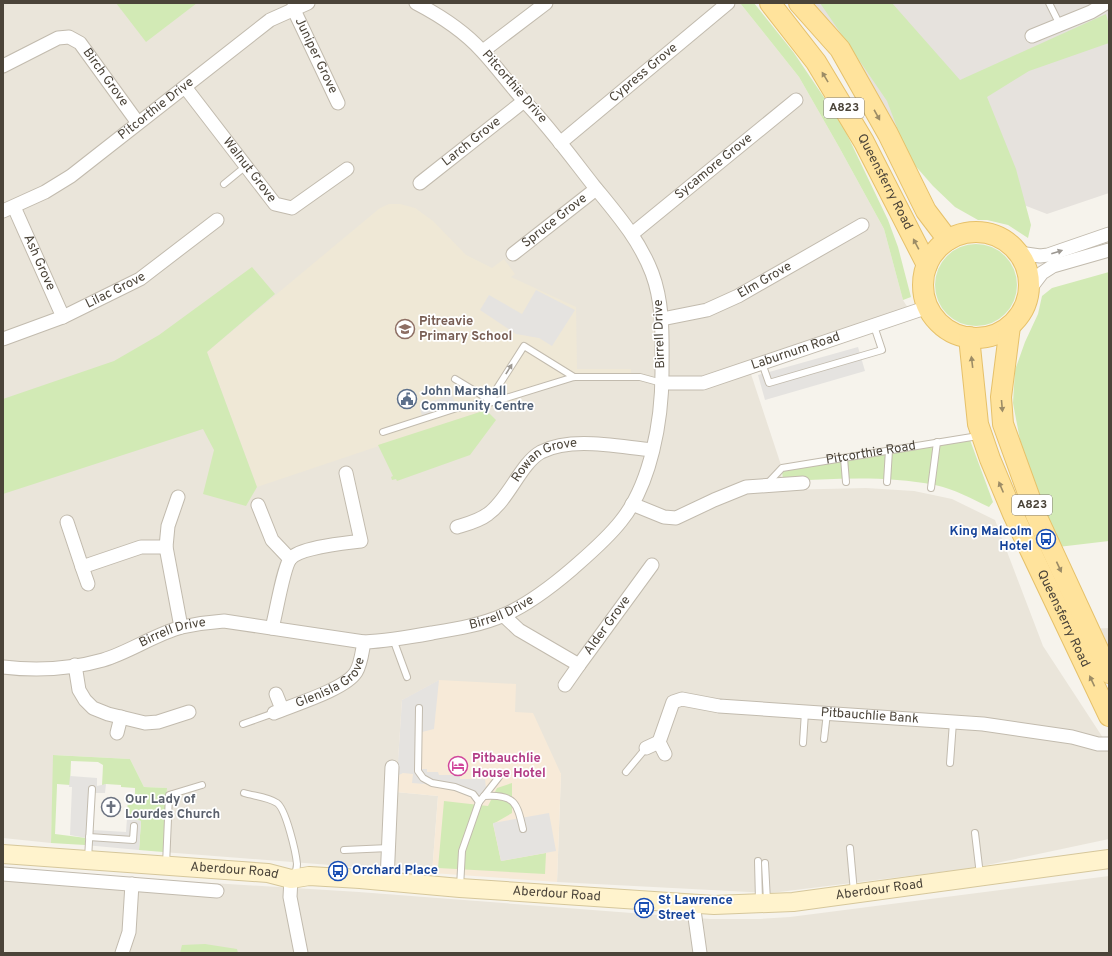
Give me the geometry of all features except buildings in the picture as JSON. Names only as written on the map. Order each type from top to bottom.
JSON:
[{"type":"main road","name":"Queensferry Road","points":[[770,3],[816,62],[864,142],[927,265]]},
{"type":"main road","name":"Queensferry Road","points":[[799,3],[840,49],[888,134],[926,211],[948,240]]},
{"type":"main road","points":[[978,232],[994,235],[1008,242],[1019,253],[1026,264],[1029,277],[1029,290],[1026,303],[1020,316],[1010,326],[998,333],[984,337],[969,337],[957,334],[946,328],[937,320],[928,307],[923,288],[927,265],[936,251],[948,240],[963,234],[978,232]]},
{"type":"main road","name":"Queensferry Road","points":[[1010,326],[1001,397],[1003,424],[1036,515],[1109,673]]},
{"type":"main road","name":"Queensferry Road","points":[[969,337],[978,424],[1000,486],[1109,716]]},
{"type":"main road","name":"Aberdour Road","points":[[3,854],[268,873],[292,879],[309,876],[460,888],[693,902],[714,905],[763,904],[854,894],[1109,859]]},
{"type":"street","name":"Pitcorthie Drive","points":[[9,209],[45,192],[71,176],[270,20],[293,8],[308,3]]},
{"type":"street","name":"Pitcorthie Drive","points":[[416,3],[450,23],[483,52],[524,101],[547,125],[596,189]]},
{"type":"street","points":[[483,52],[546,3]]},
{"type":"street","name":"Cypress Grove","points":[[560,143],[728,3]]},
{"type":"street","points":[[1032,36],[1091,12],[1106,3]]},
{"type":"street","name":"Juniper Grove","points":[[293,8],[338,103]]},
{"type":"street","name":"Birch Grove","points":[[3,66],[58,38],[69,37],[80,43],[138,123]]},
{"type":"street","name":"Walnut Grove","points":[[185,88],[275,204],[292,208],[347,169]]},
{"type":"street","name":"Sycamore Grove","points":[[632,234],[796,100]]},
{"type":"street","name":"Larch Grove","points":[[420,183],[524,101]]},
{"type":"street","name":"Birrell Drive","points":[[3,667],[36,669],[75,665],[104,659],[181,627],[224,621],[364,642],[393,639],[476,625],[503,616],[535,598],[579,563],[623,520],[632,504],[652,450],[658,423],[662,383],[662,319],[658,290],[652,271],[632,234],[596,189]]},
{"type":"street","name":"Spruce Grove","points":[[513,254],[596,189]]},
{"type":"street","name":"Ash Grove","points":[[9,209],[63,318]]},
{"type":"street","name":"Lilac Grove","points":[[3,339],[63,318],[140,278],[217,220]]},
{"type":"street","name":"Elm Grove","points":[[662,319],[707,310],[738,296],[862,225]]},
{"type":"street","points":[[1019,253],[1040,256],[1048,255],[1109,234]]},
{"type":"street","points":[[1029,290],[1042,273],[1053,266],[1109,250]]},
{"type":"street","name":"Laburnum Road","points":[[662,383],[703,383],[928,307]]},
{"type":"street","name":"Rowan Grove","points":[[457,527],[487,515],[506,496],[530,462],[539,453],[551,448],[567,444],[583,444],[652,450]]},
{"type":"street","points":[[272,628],[283,580],[290,559],[299,552],[363,546],[346,473]]},
{"type":"street","points":[[632,504],[664,517],[676,518],[746,487],[803,483]]},
{"type":"street","points":[[178,497],[168,526],[166,547],[181,627]]},
{"type":"street","points":[[258,505],[272,540],[290,559]]},
{"type":"street","points":[[67,522],[88,584]]},
{"type":"street","points":[[82,567],[141,547],[166,547]]},
{"type":"street","name":"Alder Grove","points":[[565,685],[633,584],[652,564]]},
{"type":"street","name":"Alder Grove","points":[[503,616],[519,630],[579,665]]},
{"type":"street","name":"Glenisla Grove","points":[[276,694],[278,711],[318,695],[351,678],[359,665],[364,642]]},
{"type":"street","points":[[75,665],[79,690],[85,700],[93,708],[145,723],[158,722],[189,712]]},
{"type":"street","name":"Pitbauchlie Bank","points":[[659,742],[673,702],[676,699],[682,699],[719,706],[953,722],[1034,731],[1072,737],[1098,744],[1109,744]]},
{"type":"street","points":[[117,733],[121,717]]},
{"type":"street","points":[[646,748],[659,742],[665,754]]},
{"type":"street","points":[[387,881],[392,767]]},
{"type":"street","points":[[187,888],[188,868]]},
{"type":"street","name":"Aberdour Road","points":[[3,874],[217,890]]},
{"type":"street","points":[[292,879],[290,897],[301,953]]},
{"type":"street","points":[[122,953],[129,932],[132,884]]},
{"type":"street","points":[[693,902],[700,953]]},
{"type":"lane","points":[[1049,3],[1060,25]]},
{"type":"lane","points":[[224,184],[246,166]]},
{"type":"lane","points":[[762,363],[769,383],[882,350],[874,326]]},
{"type":"lane","points":[[493,402],[494,393],[524,346],[574,377]]},
{"type":"lane","points":[[383,432],[457,408],[493,402],[574,377],[640,376],[662,383]]},
{"type":"lane","points":[[455,379],[493,402]]},
{"type":"lane","name":"Pitcorthie Road","points":[[767,485],[782,468],[982,435]]},
{"type":"lane","points":[[931,488],[937,442]]},
{"type":"lane","points":[[887,482],[889,450]]},
{"type":"lane","points":[[844,458],[846,482]]},
{"type":"lane","points":[[393,639],[407,677]]},
{"type":"lane","points":[[419,708],[418,771],[423,778],[432,783],[455,787],[474,794],[479,802]]},
{"type":"lane","points":[[243,724],[278,711]]},
{"type":"lane","points":[[803,743],[805,712]]},
{"type":"lane","points":[[824,740],[827,713]]},
{"type":"lane","points":[[950,763],[953,722]]},
{"type":"lane","points":[[626,772],[646,748]]},
{"type":"lane","points":[[460,888],[462,851],[479,802],[499,777]]},
{"type":"lane","points":[[166,866],[169,795],[202,786]]},
{"type":"lane","points":[[88,861],[92,788]]},
{"type":"lane","points":[[244,793],[270,800],[281,807],[289,830],[297,864],[297,871],[292,879]]},
{"type":"lane","points":[[484,796],[496,795],[508,798],[518,806],[523,829]]},
{"type":"lane","points":[[89,837],[133,840],[134,826]]},
{"type":"lane","points":[[975,833],[980,876]]},
{"type":"lane","points":[[344,850],[388,848]]},
{"type":"lane","points":[[850,848],[854,894]]},
{"type":"lane","points":[[762,862],[763,904]]},
{"type":"shaded area","points":[[3,3],[740,3],[799,77],[839,147],[884,229],[903,300],[911,313],[749,368],[781,465],[782,490],[866,488],[914,491],[952,499],[995,520],[1043,646],[1109,747],[1109,839],[973,868],[771,893],[557,882],[561,774],[515,712],[515,684],[402,700],[396,792],[438,796],[432,873],[163,852],[167,788],[144,787],[130,759],[54,755],[51,843],[3,838]]},
{"type":"shaded area","points":[[799,3],[1109,3],[1109,193],[1047,214],[1008,199],[888,134]]},
{"type":"shaded area","name":"Pitreavie Primary School","points":[[389,204],[400,204],[415,208],[433,221],[466,255],[492,268],[504,259],[515,274],[511,277],[576,307],[577,369],[631,369],[631,378],[575,378],[486,410],[257,487],[207,352],[380,208]]},
{"type":"shaded area","points":[[536,290],[575,310],[552,346],[539,338],[516,334],[480,310],[489,295],[522,314]]},
{"type":"shaded area","points":[[858,347],[865,371],[765,400],[758,375]]},
{"type":"shaded area","points":[[452,395],[457,408],[423,419],[419,405]]},
{"type":"shaded area","points":[[1109,628],[1109,673],[1088,629]]},
{"type":"shaded area","points":[[439,680],[516,684],[515,712],[533,713],[561,774],[557,882],[432,873],[438,796],[396,792],[402,700]]},
{"type":"shaded area","points":[[439,680],[434,729],[422,732],[422,769],[427,769],[427,772],[438,772],[439,775],[460,775],[460,779],[485,779],[487,798],[437,785],[412,783],[413,774],[403,773],[397,776],[402,700]]},
{"type":"shaded area","points":[[70,776],[97,778],[97,786],[106,784],[105,793],[95,793],[93,830],[126,832],[127,818],[141,821],[139,850],[85,845],[86,838],[70,835],[72,787],[69,787]]},
{"type":"shaded area","points":[[549,813],[556,851],[501,861],[493,823]]},
{"type":"shaded area","points":[[3,870],[359,892],[710,919],[760,919],[790,917],[1109,876],[1109,953],[3,953]]},
{"type":"green space","points":[[116,3],[197,3],[146,42]]},
{"type":"green space","points":[[740,3],[754,3],[794,53],[842,124],[888,220],[898,247],[911,297],[903,300],[884,229],[799,77]]},
{"type":"green space","points":[[820,3],[892,3],[960,80],[1106,14],[1109,25],[1109,43],[1029,71],[987,97],[1016,169],[1031,225],[1028,238],[1008,225],[987,220],[978,220],[955,207],[933,186],[912,162],[887,101]]},
{"type":"green space","points":[[968,244],[984,244],[999,250],[1011,262],[1017,277],[1017,293],[1011,308],[999,320],[984,326],[968,326],[953,320],[941,308],[935,293],[935,277],[941,262],[953,250]]},
{"type":"green space","points":[[252,267],[275,294],[207,352],[257,487],[246,506],[203,494],[214,450],[203,429],[3,494],[3,399],[114,361],[159,335]]},
{"type":"green space","points":[[1109,272],[1109,541],[1058,547],[1020,440],[1013,403],[1015,370],[1025,342],[1038,314],[1042,296],[1052,288]]},
{"type":"green space","points":[[486,410],[496,420],[470,455],[397,481],[396,479],[392,480],[391,477],[393,476],[378,445]]},
{"type":"green space","points":[[970,440],[993,502],[989,507],[949,489],[916,482],[859,478],[783,481],[782,471]]},
{"type":"green space","points":[[53,755],[130,759],[144,787],[167,788],[163,852],[139,850],[141,821],[127,818],[128,796],[135,796],[135,788],[106,784],[102,786],[103,765],[98,762],[71,761],[70,785],[57,784],[55,834],[86,838],[85,845],[51,843]]},
{"type":"green space","points":[[512,783],[512,813],[493,824],[501,861],[546,853],[545,874],[438,868],[444,801],[488,806],[497,788]]},
{"type":"green space","points":[[205,944],[237,949],[238,953],[180,953],[182,945]]},
{"type":"place","name":"Pitreavie Primary School","points":[[405,329]]},
{"type":"place","name":"John Marshall Community Centre","points":[[407,399]]},
{"type":"place","name":"King Malcolm Hotel","points":[[1046,539]]},
{"type":"place","name":"Pitbauchlie House Hotel","points":[[458,766]]},
{"type":"place","name":"Our Lady of Lourdes Church","points":[[111,807]]},
{"type":"place","name":"Orchard Place","points":[[338,871]]},
{"type":"place","name":"St Lawrence Street","points":[[644,908]]}]
